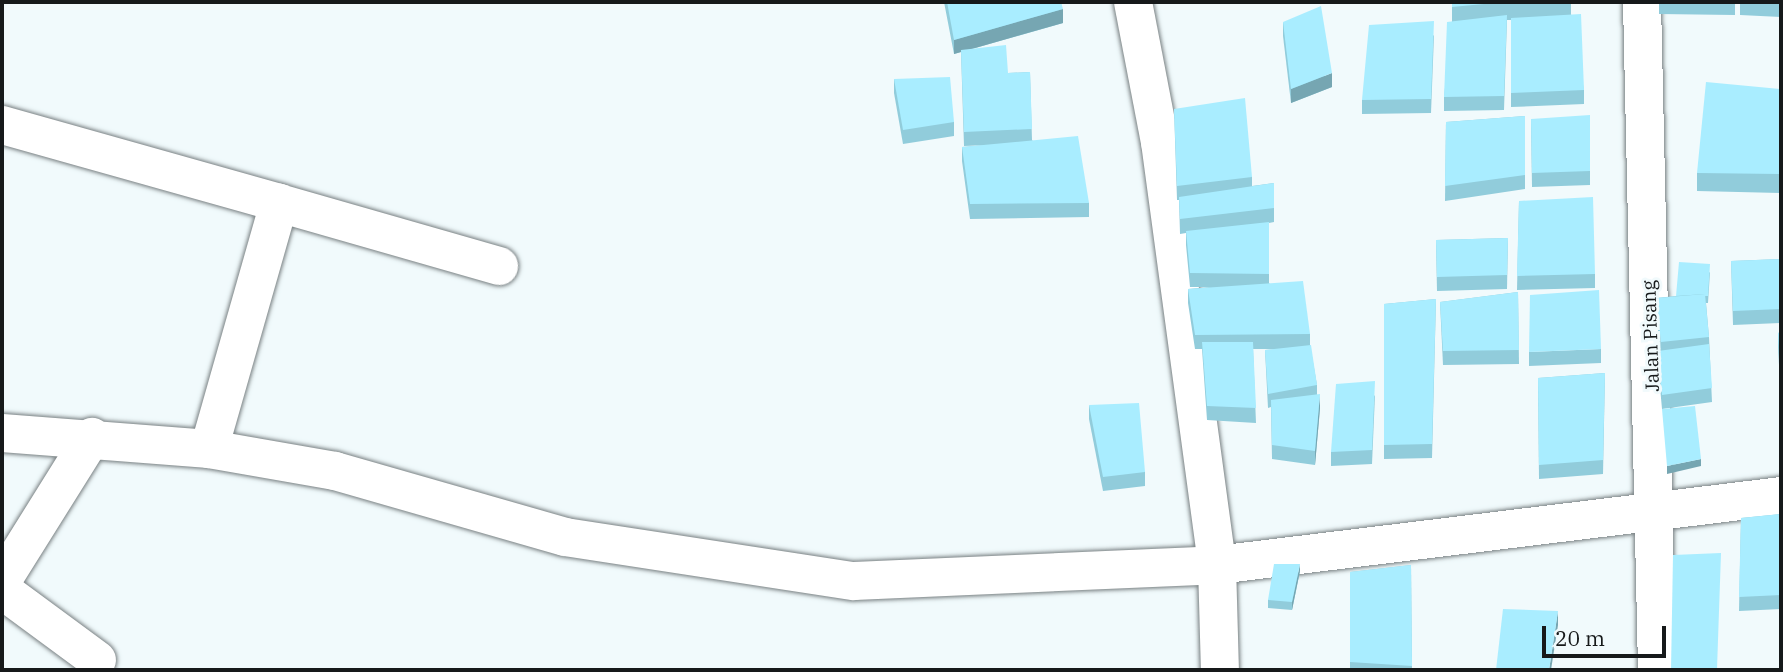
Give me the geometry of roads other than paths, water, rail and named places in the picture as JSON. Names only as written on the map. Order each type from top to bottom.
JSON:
[{"type":"street","points":[[1133,2],[1160,142],[1217,565],[1220,670]]},
{"type":"street","name":"Jalan Pisang","points":[[1642,2],[1656,514],[1657,670]]},
{"type":"street","points":[[2,125],[499,266]]},
{"type":"street","points":[[209,449],[279,203]]},
{"type":"street","points":[[2,433],[209,449],[395,486],[565,537],[854,581],[1217,565],[1656,514],[1781,496]]},
{"type":"street","points":[[2,581],[92,438]]},
{"type":"street","points":[[2,590],[97,660]]}]
